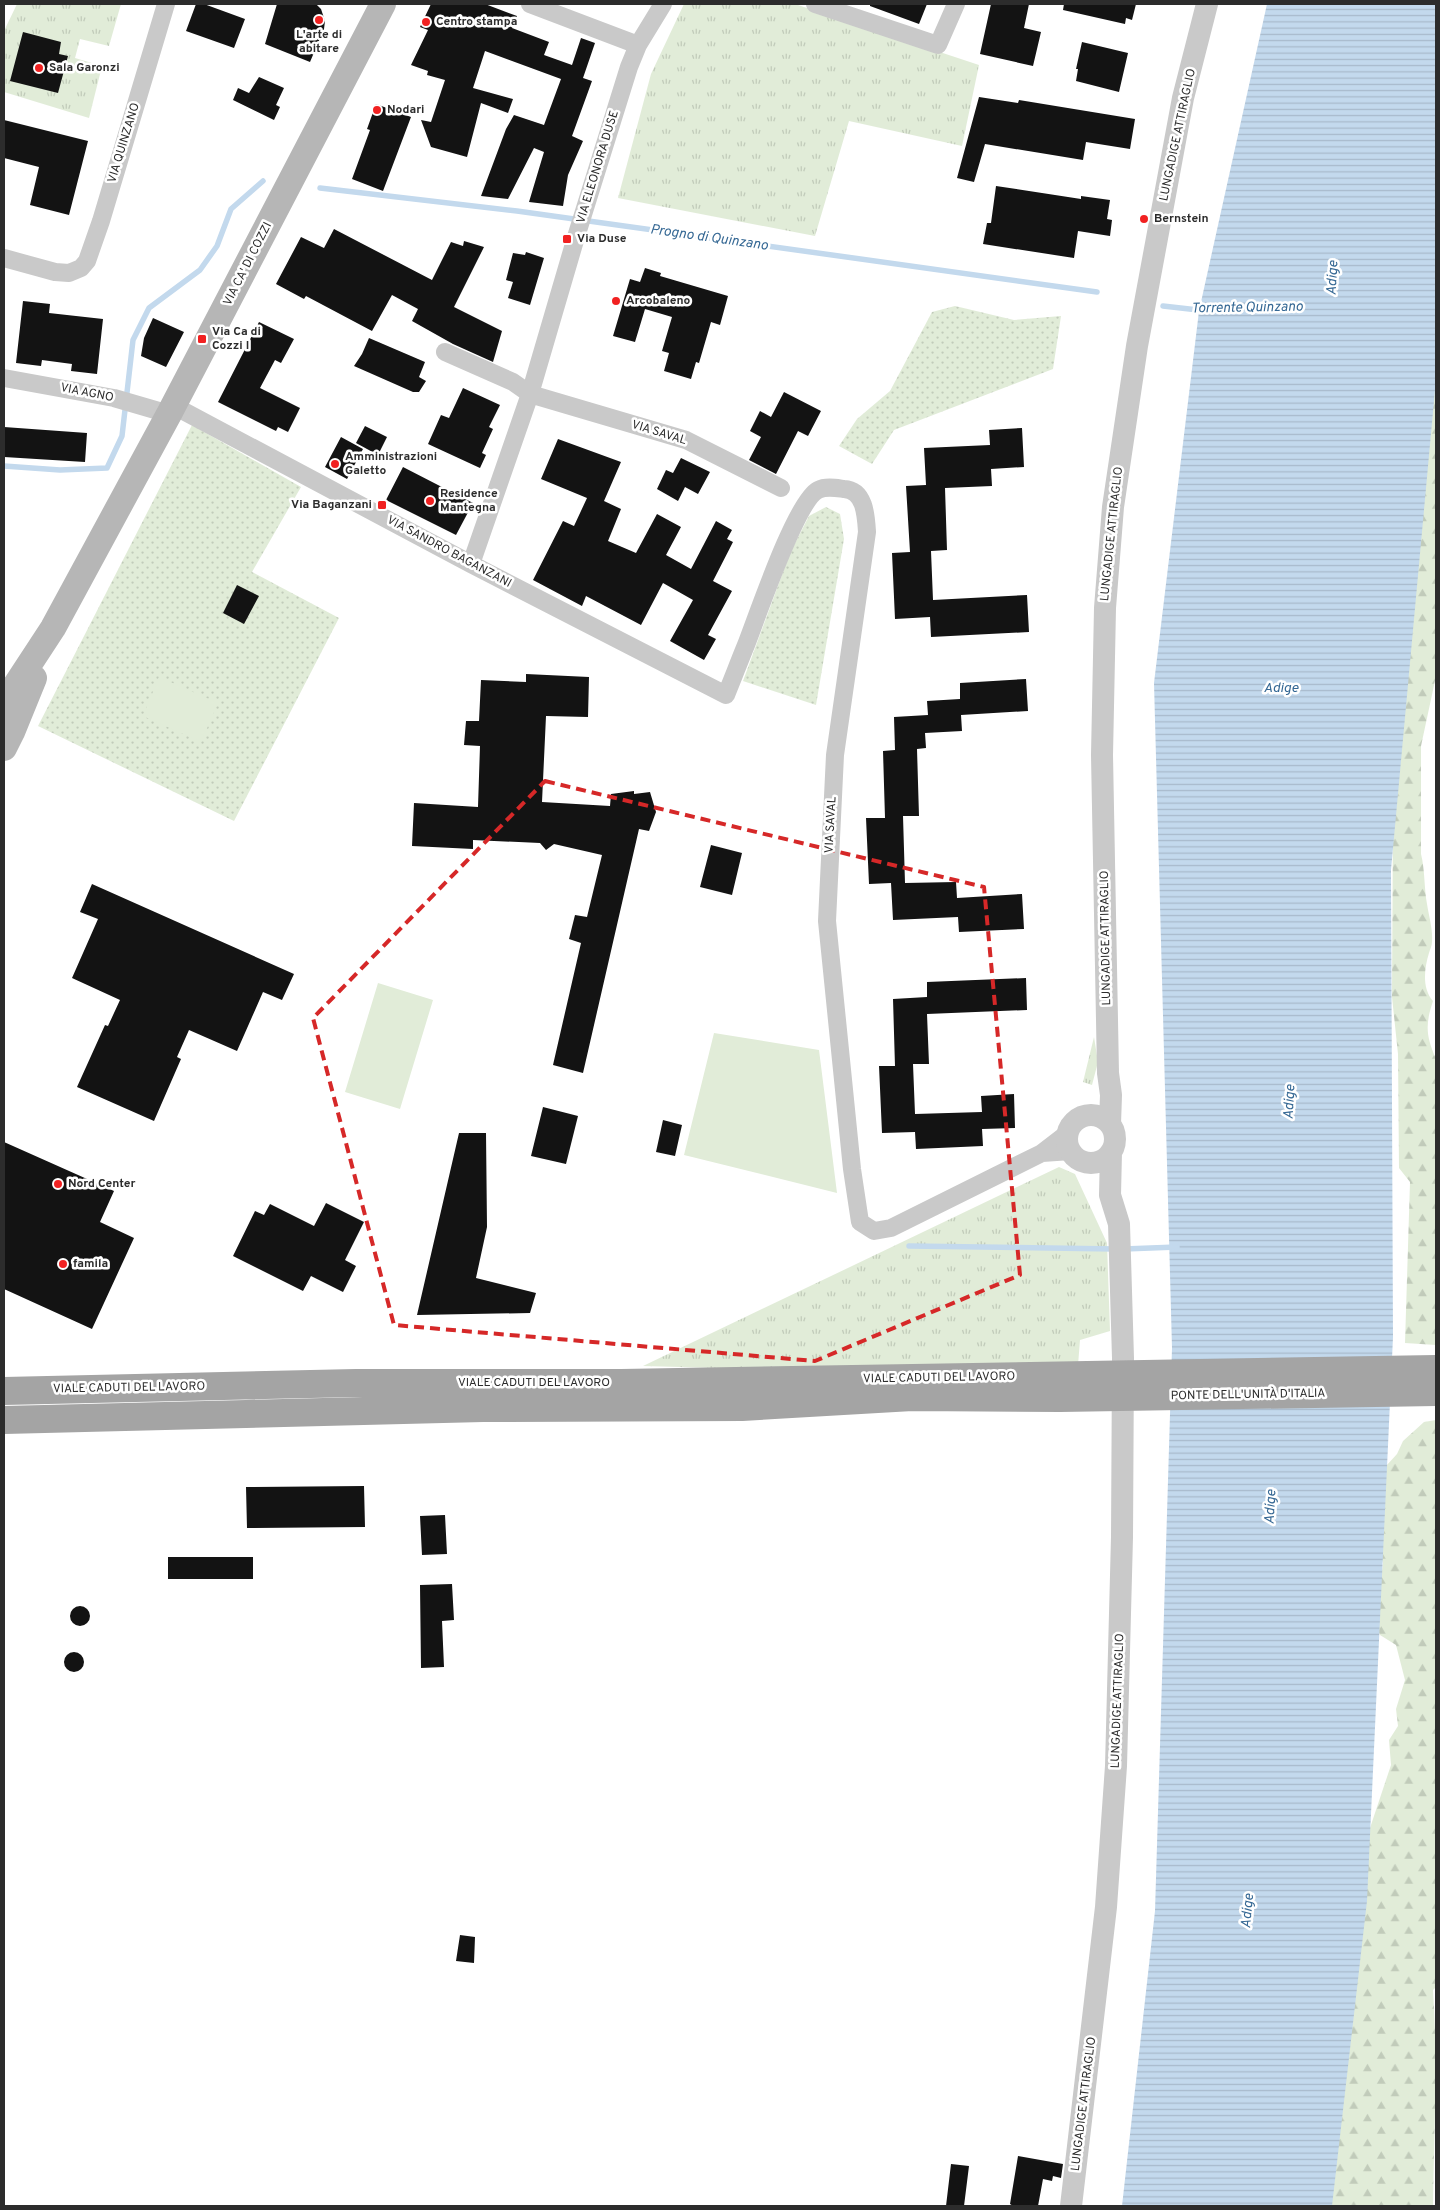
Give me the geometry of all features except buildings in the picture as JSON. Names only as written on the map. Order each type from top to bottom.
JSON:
[{"type":"main road","name":"VIA CA' DI COZZI","points":[[4,748],[53,628],[164,409],[383,4]]},
{"type":"main road","name":"VIA CA' DI COZZI","points":[[4,703],[53,628]]},
{"type":"main road","name":"PONTE DELL'UNITÀ D'ITALIA","points":[[1062,1387],[1436,1369]]},
{"type":"main road","name":"VIALE CADUTI DEL LAVORO","points":[[4,1391],[356,1383],[621,1383],[1062,1387]]},
{"type":"main road","name":"PONTE DELL'UNITÀ D'ITALIA","points":[[1062,1387],[1436,1392]]},
{"type":"main road","name":"VIALE CADUTI DEL LAVORO","points":[[4,1420],[483,1408],[742,1407],[1062,1387]]},
{"type":"street","name":"VIA QUINZANO","points":[[4,258],[56,272],[69,273],[81,268],[92,250],[166,4]]},
{"type":"street","points":[[530,4],[638,45]]},
{"type":"street","name":"VIA ELEONORA DUSE","points":[[470,564],[530,394],[629,67],[638,45],[663,4]]},
{"type":"street","points":[[815,4],[938,46],[956,4]]},
{"type":"street","name":"LUNGADIGE ATTIRAGLIO","points":[[1072,2206],[1106,1907],[1116,1766],[1122,1537],[1121,1266],[1119,1224],[1110,1194],[1111,1152],[1115,1138],[1110,1124],[1111,1095],[1108,1072],[1102,755],[1104,608],[1113,507],[1137,346],[1183,98],[1207,4]]},
{"type":"street","points":[[445,352],[513,382],[530,394]]},
{"type":"street","name":"VIA AGNO","points":[[4,378],[164,409]]},
{"type":"street","name":"VIA SAVAL","points":[[530,394],[686,440],[781,488]]},
{"type":"street","name":"VIA SANDRO BAGANZANI","points":[[164,409],[726,695]]},
{"type":"street","name":"VIA SAVAL","points":[[726,695],[790,533],[807,501],[817,491],[828,488],[848,489],[860,498],[866,512],[867,532],[835,755],[827,921],[852,1169],[860,1222],[874,1231],[890,1228],[1042,1153],[1074,1149]]},
{"type":"street","points":[[1089,1115],[1097,1090],[1108,1072]]},
{"type":"street","points":[[1110,1124],[1101,1117],[1089,1115],[1081,1117],[1074,1122],[1074,1149],[1099,1162],[1111,1152]]},
{"type":"street","name":"LUNGADIGE ATTIRAGLIO","points":[[1074,1149],[1110,1194]]},
{"type":"highlighted area","points":[[545,781],[984,887],[1020,1275],[815,1361],[394,1325],[313,1018]]},
{"type":"green space","points":[[17,4],[121,4],[109,46],[80,39],[75,58],[102,66],[89,118],[4,92],[4,31]]},
{"type":"green space","points":[[684,4],[795,4],[979,65],[962,146],[849,121],[815,236],[618,198],[651,74]]},
{"type":"green space","points":[[1436,276],[1436,676],[1421,746],[1421,854],[1432,937],[1432,945],[1425,972],[1427,991],[1433,1001],[1428,1030],[1430,1044],[1436,1059],[1436,1345],[1405,1343],[1410,1182],[1399,1168],[1398,1054],[1392,997],[1393,808]]},
{"type":"green space","points":[[955,306],[1014,320],[1061,316],[1053,369],[894,430],[872,464],[839,446],[857,419],[890,391],[932,312]]},
{"type":"green space","points":[[192,425],[301,487],[252,572],[339,618],[234,821],[38,726]]},
{"type":"green space","points":[[826,507],[840,514],[844,539],[816,705],[743,681],[790,553],[809,516]]},
{"type":"green space","points":[[159,677],[218,703],[201,742],[143,716]]},
{"type":"green space","points":[[378,983],[433,1000],[400,1109],[345,1092]]},
{"type":"green space","points":[[714,1033],[819,1050],[837,1193],[684,1155]]},
{"type":"green space","points":[[1094,1037],[1098,1062],[1092,1085],[1083,1082]]},
{"type":"green space","points":[[1059,1167],[1075,1174],[1107,1243],[1110,1331],[1080,1340],[1077,1378],[643,1366]]},
{"type":"green space","points":[[1436,1420],[1436,1987],[1433,1990],[1435,2071],[1433,2206],[1323,2206],[1336,1930],[1391,1765],[1389,1740],[1398,1726],[1396,1709],[1405,1680],[1396,1645],[1380,1635],[1375,1624],[1383,1563],[1374,1542],[1376,1477],[1397,1454],[1403,1441],[1424,1422]]},
{"type":"water","name":"Adige","points":[[1267,4],[1436,4],[1436,379],[1391,870],[1393,1337],[1367,1901],[1332,2206],[1122,2206],[1155,1911],[1172,1348],[1154,683],[1199,311]]},
{"type":"waterway","name":"Progno di Quinzano","points":[[4,466],[60,470],[107,468],[122,436],[133,340],[149,308],[200,270],[217,246],[231,209],[263,181]]},
{"type":"waterway","name":"Progno di Quinzano","points":[[320,188],[517,211],[1097,292]]},
{"type":"waterway","name":"Torrente Quinzano","points":[[1163,306],[1207,311]]},
{"type":"waterway","points":[[909,1246],[1115,1249]]},
{"type":"waterway","points":[[1124,1249],[1177,1247]]},
{"type":"place","name":"L'arte di abitare","points":[[319,20]]},
{"type":"place","name":"Centro stampa","points":[[426,22]]},
{"type":"place","name":"Sala Garonzi","points":[[39,68]]},
{"type":"place","name":"Nodari","points":[[377,110]]},
{"type":"place","name":"Bernstein","points":[[1144,219]]},
{"type":"place","name":"Via Duse","points":[[567,239]]},
{"type":"place","name":"Arcobaleno","points":[[616,301]]},
{"type":"place","name":"Via Ca di Cozzi I","points":[[202,339]]},
{"type":"place","name":"Amministrazioni Galetto","points":[[335,464]]},
{"type":"place","name":"Residence Mantegna","points":[[430,501]]},
{"type":"place","name":"Via Baganzani","points":[[382,505]]},
{"type":"place","name":"Nord Center","points":[[58,1184]]},
{"type":"place","name":"famila","points":[[63,1264]]}]
